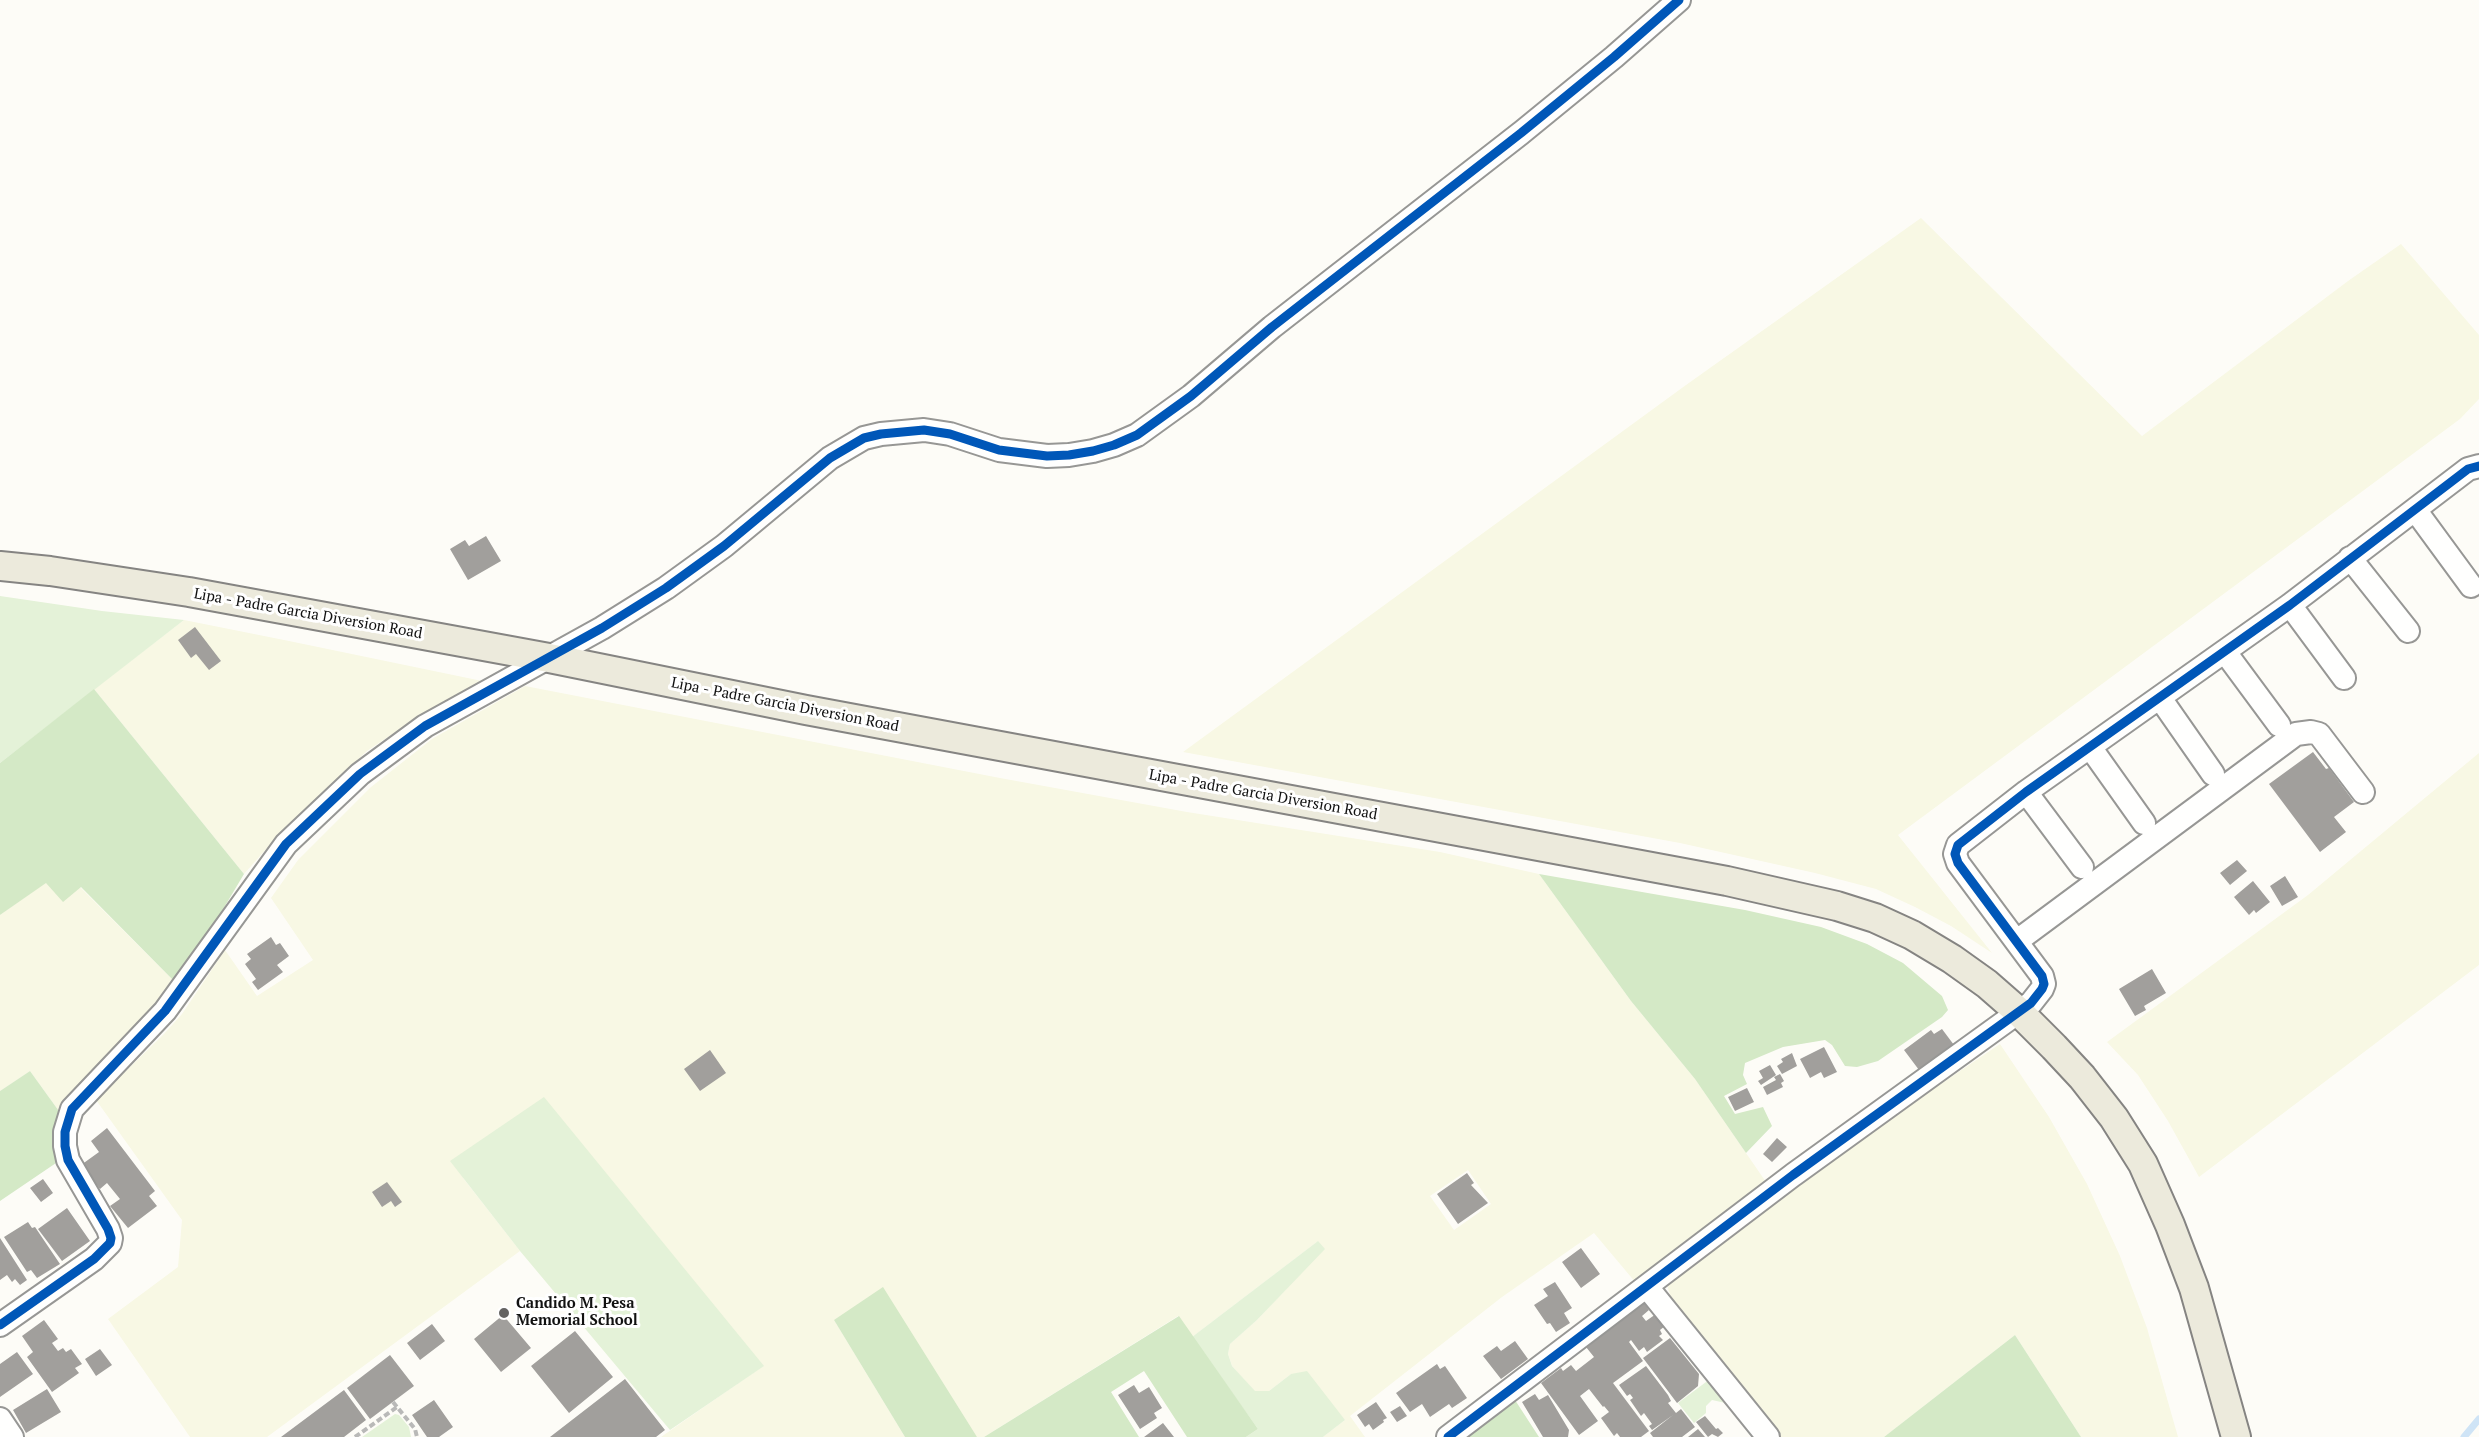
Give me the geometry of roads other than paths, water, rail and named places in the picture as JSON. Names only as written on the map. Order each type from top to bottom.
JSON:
[{"type":"main road","name":"Lipa - Padre Garcia Diversion Road","points":[[0,566],[50,571],[189,592],[549,658],[817,712],[1797,896],[1875,918],[1912,935],[1952,959],[2019,1012],[2082,1077],[2114,1118],[2143,1164],[2170,1225],[2194,1288],[2236,1437]]},
{"type":"street","points":[[0,1325],[94,1259],[110,1244],[108,1228],[68,1160],[65,1139],[69,1116],[79,1101],[165,1011],[286,844],[360,774],[425,726],[549,658],[666,588],[724,546],[830,458],[864,438],[924,430],[950,434],[999,450],[1047,456],[1093,451],[1114,446],[1137,435],[1191,396],[1272,327],[1512,140],[1614,57],[1679,0]]},
{"type":"street","points":[[1448,1437],[1803,1169],[2038,996],[2044,984],[2040,973],[1958,863],[1955,854],[1958,845],[2026,792],[2290,605],[2468,469],[2479,466]]},
{"type":"street","points":[[2415,511],[2471,586]]},
{"type":"street","points":[[2350,558],[2408,631]]},
{"type":"street","points":[[2290,605],[2344,678]]},
{"type":"street","points":[[2225,652],[2279,725]]},
{"type":"street","points":[[2160,698],[2213,774]]},
{"type":"street","points":[[2017,940],[2296,734],[2311,732],[2319,734],[2363,792]]},
{"type":"street","points":[[2090,747],[2144,823]]},
{"type":"street","points":[[2026,792],[2082,867]]},
{"type":"street","points":[[1647,1287],[1767,1437]]},
{"type":"street","points":[[0,1419],[12,1437]]},
{"type":"waterway","points":[[2464,1437],[2479,1419]]},
{"type":"place","name":"Candido M. Pesa Memorial School","points":[[504,1313]]}]
